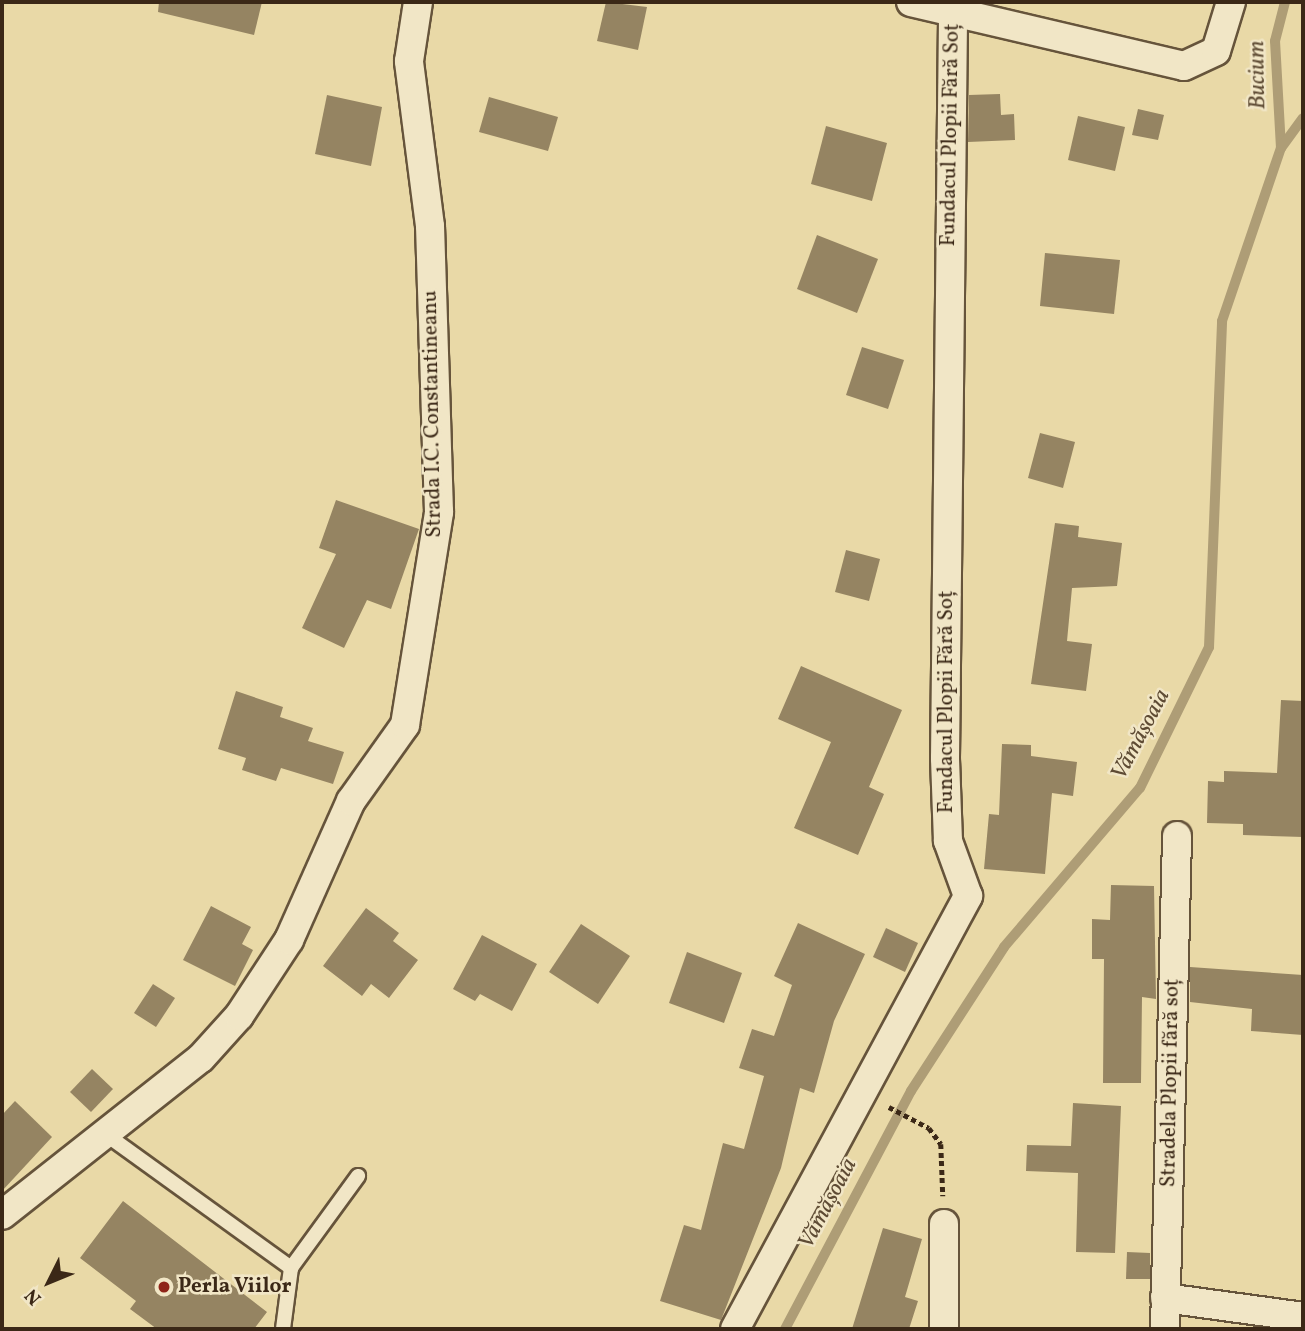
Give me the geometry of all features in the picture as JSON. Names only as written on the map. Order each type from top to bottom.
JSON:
[{"type":"street","name":"Strada I.C. Constantineanu","points":[[2,1215],[201,1058],[239,1016],[289,940],[351,801],[405,725],[439,512],[430,226],[410,61],[418,2]]},
{"type":"street","points":[[911,2],[1184,66],[1216,51],[1231,2]]},
{"type":"street","name":"Fundacul Plopii Fără Soț","points":[[735,1329],[968,896],[948,841],[945,758],[954,13]]},
{"type":"street","name":"Stradela Plopii fără soț","points":[[1165,1329],[1177,836]]},
{"type":"street","points":[[944,1224],[944,1329]]},
{"type":"street","points":[[1165,1298],[1303,1317]]},
{"type":"lane","points":[[104,1133],[291,1268]]},
{"type":"lane","points":[[283,1329],[291,1268],[358,1176]]},
{"type":"path","points":[[878,1102],[920,1123],[941,1144],[944,1224]]},
{"type":"building","points":[[159,2],[262,2],[254,35],[158,12]]},
{"type":"building","points":[[606,2],[647,7],[638,50],[597,41]]},
{"type":"building","points":[[1000,94],[1001,115],[1014,114],[1015,140],[968,142],[969,95]]},
{"type":"building","points":[[327,95],[382,107],[371,166],[315,154]]},
{"type":"building","points":[[489,97],[558,117],[548,151],[479,132]]},
{"type":"building","points":[[1138,109],[1164,115],[1158,140],[1132,135]]},
{"type":"building","points":[[1078,116],[1125,127],[1115,171],[1068,160]]},
{"type":"building","points":[[826,126],[887,143],[872,201],[811,184]]},
{"type":"building","points":[[817,235],[878,259],[857,313],[797,289]]},
{"type":"building","points":[[1045,253],[1120,260],[1114,314],[1040,306]]},
{"type":"building","points":[[862,347],[904,360],[888,409],[846,395]]},
{"type":"building","points":[[1040,433],[1075,442],[1063,488],[1028,478]]},
{"type":"building","points":[[336,500],[419,529],[391,609],[367,600],[344,648],[302,628],[336,554],[319,548]]},
{"type":"building","points":[[1055,523],[1079,526],[1078,537],[1122,543],[1117,586],[1072,588],[1067,641],[1092,644],[1086,691],[1031,684]]},
{"type":"building","points":[[846,550],[880,559],[869,601],[835,592]]},
{"type":"building","points":[[801,666],[902,710],[869,787],[884,794],[858,855],[794,828],[831,742],[778,719]]},
{"type":"building","points":[[236,691],[283,707],[280,717],[313,728],[308,741],[344,752],[333,784],[281,768],[276,781],[242,770],[246,758],[218,749]]},
{"type":"building","points":[[1281,700],[1303,701],[1303,837],[1243,835],[1243,824],[1207,823],[1208,781],[1224,782],[1224,771],[1277,773]]},
{"type":"building","points":[[1002,744],[1031,745],[1031,756],[1077,762],[1073,796],[1052,793],[1045,874],[984,869],[989,814],[999,815]]},
{"type":"building","points":[[1111,885],[1154,886],[1156,999],[1142,997],[1141,1083],[1103,1083],[1104,959],[1092,959],[1092,919],[1110,920]]},
{"type":"building","points":[[211,906],[251,927],[242,944],[253,950],[235,986],[183,960]]},
{"type":"building","points":[[366,908],[399,933],[393,941],[418,960],[389,998],[371,984],[362,996],[323,966]]},
{"type":"building","points":[[798,923],[865,954],[834,1021],[814,1093],[800,1088],[781,1168],[721,1320],[660,1301],[684,1225],[701,1230],[723,1143],[744,1149],[764,1076],[739,1068],[752,1029],[774,1036],[792,985],[774,976]]},
{"type":"building","points":[[581,924],[630,956],[598,1004],[549,972]]},
{"type":"building","points":[[886,928],[918,943],[905,972],[873,957]]},
{"type":"building","points":[[482,935],[537,964],[512,1011],[480,994],[475,1001],[453,989]]},
{"type":"building","points":[[687,952],[742,973],[724,1023],[669,1003]]},
{"type":"building","points":[[1190,967],[1303,975],[1303,1035],[1251,1031],[1252,1009],[1190,1002]]},
{"type":"building","points":[[153,984],[175,998],[156,1027],[134,1013]]},
{"type":"building","points":[[92,1069],[113,1089],[91,1112],[70,1092]]},
{"type":"building","points":[[15,1101],[52,1137],[2,1191],[2,1115]]},
{"type":"building","points":[[1073,1103],[1121,1106],[1115,1253],[1076,1252],[1078,1173],[1026,1171],[1027,1145],[1071,1146]]},
{"type":"building","points":[[123,1201],[267,1312],[254,1329],[157,1329],[130,1309],[136,1301],[80,1258]]},
{"type":"building","points":[[883,1228],[922,1239],[905,1297],[918,1301],[909,1329],[852,1329]]},
{"type":"building","points":[[1127,1252],[1150,1253],[1150,1279],[1126,1279]]},
{"type":"waterway","name":"Bucium","points":[[1281,148],[1275,41],[1285,2]]},
{"type":"waterway","name":"Vămășoaia","points":[[785,1329],[911,1091],[1004,947],[1140,788],[1209,647],[1222,321],[1281,148],[1303,118]]},
{"type":"place","name":"Perla Viilor","points":[[164,1287]]}]
